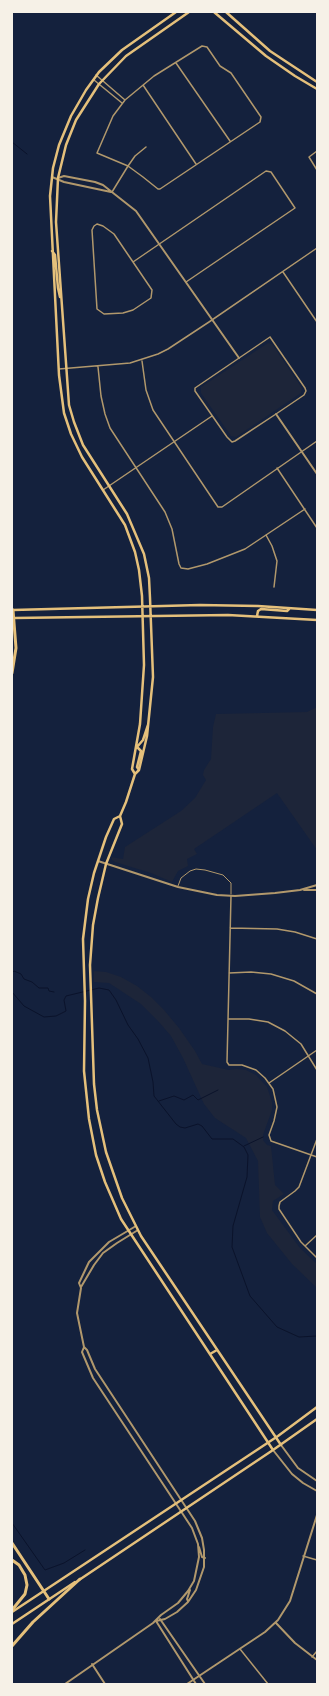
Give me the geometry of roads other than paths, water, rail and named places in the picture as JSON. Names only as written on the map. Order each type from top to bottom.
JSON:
[{"type":"highway","points":[[12,673],[16,656],[13,610]]},
{"type":"highway","points":[[12,1542],[49,1599]]},
{"type":"highway","points":[[12,1560],[19,1565],[25,1575],[27,1585],[25,1594],[12,1611]]},
{"type":"highway","points":[[12,1646],[35,1619],[80,1579]]},
{"type":"main road","points":[[135,774],[132,769],[137,747],[143,697],[142,606],[139,570],[132,541],[125,525],[82,457],[69,428],[61,398],[50,196],[52,177],[59,145],[77,104],[96,75],[122,50],[176,12]]},
{"type":"main road","points":[[189,12],[164,31],[130,52],[102,80],[76,120],[66,145],[58,178],[56,209],[68,399],[76,429],[88,456],[127,514],[141,546],[149,578],[153,677],[149,722],[139,770],[135,774],[120,816],[122,824],[106,864],[93,925],[90,1000],[94,1084],[100,1125],[106,1152],[116,1183],[138,1230],[280,1445]]},
{"type":"main road","points":[[214,12],[266,56],[317,89]]},
{"type":"main road","points":[[226,12],[270,51],[317,82]]},
{"type":"main road","points":[[52,250],[55,255],[58,288],[62,303]]},
{"type":"main road","points":[[13,610],[242,605],[317,610]]},
{"type":"main road","points":[[257,616],[258,611],[261,609],[287,611],[290,608]]},
{"type":"main road","points":[[14,618],[228,614],[317,620]]},
{"type":"main road","points":[[137,747],[143,740],[146,727],[149,722]]},
{"type":"main road","points":[[137,747],[141,751],[137,767],[139,770]]},
{"type":"main road","points":[[120,816],[114,819],[98,862],[88,899],[84,925],[84,1071],[90,1128],[105,1182],[116,1209],[127,1230],[273,1450]]},
{"type":"main road","points":[[210,1354],[217,1350]]},
{"type":"main road","points":[[12,1611],[276,1438],[317,1407]]},
{"type":"main road","points":[[12,1624],[187,1508],[317,1419]]},
{"type":"street","points":[[202,46],[207,47],[220,66],[231,73],[261,117],[260,122],[158,190],[128,166],[97,153],[104,135],[122,103],[143,85],[176,63],[202,46]]},
{"type":"street","points":[[176,63],[230,142]]},
{"type":"street","points":[[96,75],[126,100]]},
{"type":"street","points":[[94,79],[122,103]]},
{"type":"street","points":[[143,85],[196,164]]},
{"type":"street","points":[[112,192],[135,156],[146,147]]},
{"type":"street","points":[[317,151],[309,157],[317,170]]},
{"type":"street","points":[[134,262],[266,171],[272,172],[295,208],[186,282]]},
{"type":"street","points":[[58,178],[64,176],[88,180],[103,185],[136,210],[239,358]]},
{"type":"street","points":[[52,177],[58,178],[64,182],[112,192]]},
{"type":"street","points":[[100,224],[112,232],[134,262],[152,290],[152,297],[130,311],[111,314],[100,313],[97,307],[92,230],[94,226],[100,224]]},
{"type":"street","points":[[59,369],[124,364],[142,360],[168,349],[317,248]]},
{"type":"street","points":[[283,272],[317,322]]},
{"type":"street","points":[[270,337],[273,339],[306,391],[304,395],[233,442],[229,440],[212,416],[195,391],[195,388],[239,358],[270,337]]},
{"type":"street","points":[[142,360],[150,404],[156,416],[218,507],[224,505],[317,441]]},
{"type":"street","points":[[98,367],[105,414],[114,436],[165,512],[172,529],[179,564],[184,569],[207,564],[245,549],[304,509]]},
{"type":"street","points":[[276,414],[317,474]]},
{"type":"street","points":[[103,490],[212,416]]},
{"type":"street","points":[[277,468],[317,528]]},
{"type":"street","points":[[266,535],[272,546],[277,561],[274,587]]},
{"type":"street","points":[[98,862],[178,887],[204,893],[231,896],[317,890]]},
{"type":"street","points":[[300,890],[317,885]]},
{"type":"street","points":[[231,896],[228,1064],[251,1068],[265,1078],[269,1083],[275,1095],[277,1107],[269,1139],[317,1157]]},
{"type":"street","points":[[230,928],[277,929],[295,932],[317,939]]},
{"type":"street","points":[[229,973],[250,972],[271,974],[294,981],[317,994]]},
{"type":"street","points":[[228,1019],[254,1020],[274,1024],[296,1040],[309,1055],[317,1070]]},
{"type":"street","points":[[269,1083],[317,1050]]},
{"type":"street","points":[[317,1139],[298,1187],[278,1206],[305,1246],[317,1258]]},
{"type":"street","points":[[136,1226],[109,1242],[93,1257],[82,1275],[79,1283],[80,1287],[77,1313],[84,1347],[82,1352],[93,1378],[182,1511],[192,1528],[202,1557],[205,1558]]},
{"type":"street","points":[[80,1287],[103,1253],[138,1230]]},
{"type":"street","points":[[305,1246],[317,1235]]},
{"type":"street","points":[[64,1684],[156,1621],[177,1612],[188,1602],[199,1583],[205,1558],[201,1534],[187,1508],[99,1376],[88,1350],[84,1347]]},
{"type":"street","points":[[280,1445],[298,1468],[317,1481]]},
{"type":"street","points":[[273,1450],[292,1474],[303,1483],[317,1491]]},
{"type":"street","points":[[153,1469],[159,1466]]},
{"type":"street","points":[[187,1684],[276,1623],[290,1601],[317,1515]]},
{"type":"street","points":[[188,1602],[187,1599],[198,1565],[198,1544]]},
{"type":"street","points":[[303,1556],[317,1560]]},
{"type":"street","points":[[160,1619],[178,1603],[191,1587]]},
{"type":"street","points":[[160,1619],[206,1684]]},
{"type":"street","points":[[156,1621],[196,1684]]},
{"type":"street","points":[[276,1623],[317,1660]]},
{"type":"street","points":[[240,1649],[268,1684]]},
{"type":"street","points":[[312,1657],[317,1651]]},
{"type":"street","points":[[92,1664],[105,1684]]},
{"type":"lane","points":[[178,887],[181,878],[190,871],[196,869],[213,871],[223,875],[231,883],[231,896]]},
{"type":"waterway","points":[[12,142],[27,154]]},
{"type":"waterway","points":[[12,973],[14,971],[21,974],[24,979],[32,982],[39,988],[48,988],[49,991],[54,992]]},
{"type":"waterway","points":[[12,992],[24,1006],[44,1017],[56,1016],[66,1011],[64,1000],[66,996],[99,988],[109,990],[148,1058],[154,1096],[176,1124],[185,1128],[198,1124],[202,1126],[212,1139],[233,1139],[244,1147],[248,1155],[247,1177],[233,1226],[232,1247],[250,1296],[277,1327],[299,1337],[317,1336]]},
{"type":"waterway","points":[[159,1101],[174,1096],[184,1100],[193,1095],[198,1100],[218,1090]]},
{"type":"waterway","points":[[244,1146],[263,1137]]},
{"type":"waterway","points":[[12,1523],[45,1570],[64,1563],[85,1550]]}]
